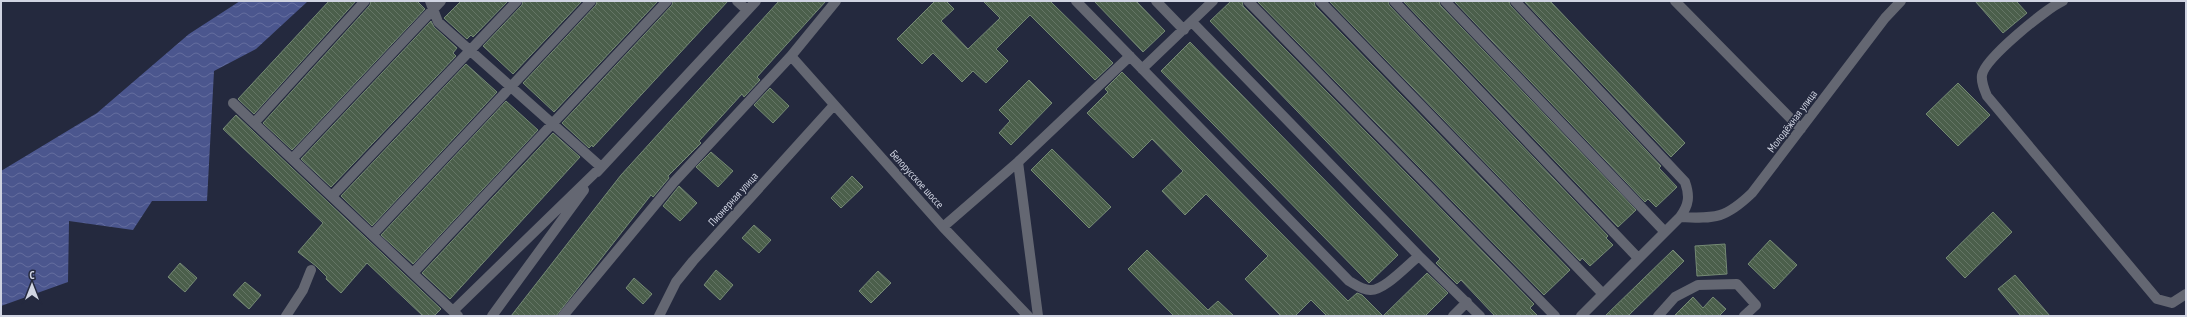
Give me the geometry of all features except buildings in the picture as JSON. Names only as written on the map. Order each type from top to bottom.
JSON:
[{"type":"street","points":[[255,122],[365,1]]},
{"type":"street","points":[[293,158],[431,5],[441,1]]},
{"type":"street","points":[[332,196],[517,1]]},
{"type":"street","points":[[373,234],[591,1]]},
{"type":"street","points":[[413,273],[666,1]]},
{"type":"street","points":[[737,1],[747,10]]},
{"type":"street","points":[[233,103],[255,122],[456,313],[601,167],[756,1]]},
{"type":"street","points":[[562,316],[674,182],[791,56],[836,1]]},
{"type":"street","points":[[1076,1],[1349,281],[1362,289],[1370,290],[1381,288],[1418,256]]},
{"type":"street","points":[[1156,1],[1184,30]]},
{"type":"street","points":[[1142,69],[1213,1]]},
{"type":"street","points":[[1248,1],[1555,316]]},
{"type":"street","points":[[1320,1],[1603,294]]},
{"type":"street","points":[[1394,1],[1638,258]]},
{"type":"street","points":[[1445,1],[1665,232]]},
{"type":"street","points":[[1515,1],[1685,182],[1689,192],[1689,200],[1680,217],[1581,316]]},
{"type":"street","points":[[1675,1],[1801,129]]},
{"type":"street","name":"Молодёжная улица","points":[[1680,217],[1707,218],[1720,216],[1736,209],[1752,193],[1885,18],[1901,1]]},
{"type":"street","points":[[2063,1],[2033,22],[1987,63],[1982,74],[1982,84],[1987,96],[2157,299],[2172,302],[2186,294]]},
{"type":"street","points":[[431,5],[438,22],[601,167]]},
{"type":"street","points":[[1192,22],[1418,256],[1480,316]]},
{"type":"street","name":"Белорусское шоссе","points":[[791,56],[943,227],[1028,316]]},
{"type":"street","points":[[943,227],[1018,162],[1130,56]]},
{"type":"street","name":"Пионерная улица","points":[[659,316],[676,282],[834,105]]},
{"type":"street","points":[[1018,162],[1038,316]]},
{"type":"street","points":[[492,316],[601,167]]},
{"type":"street","points":[[286,316],[303,290],[311,270]]},
{"type":"street","points":[[1658,316],[1675,297],[1698,286],[1737,284],[1756,305],[1744,316]]},
{"type":"street","points":[[1453,316],[1467,302]]},
{"type":"water","points":[[240,1],[308,1],[256,49],[214,71],[207,201],[152,201],[133,230],[69,221],[68,282],[1,306],[1,171],[97,113],[189,34]]}]
